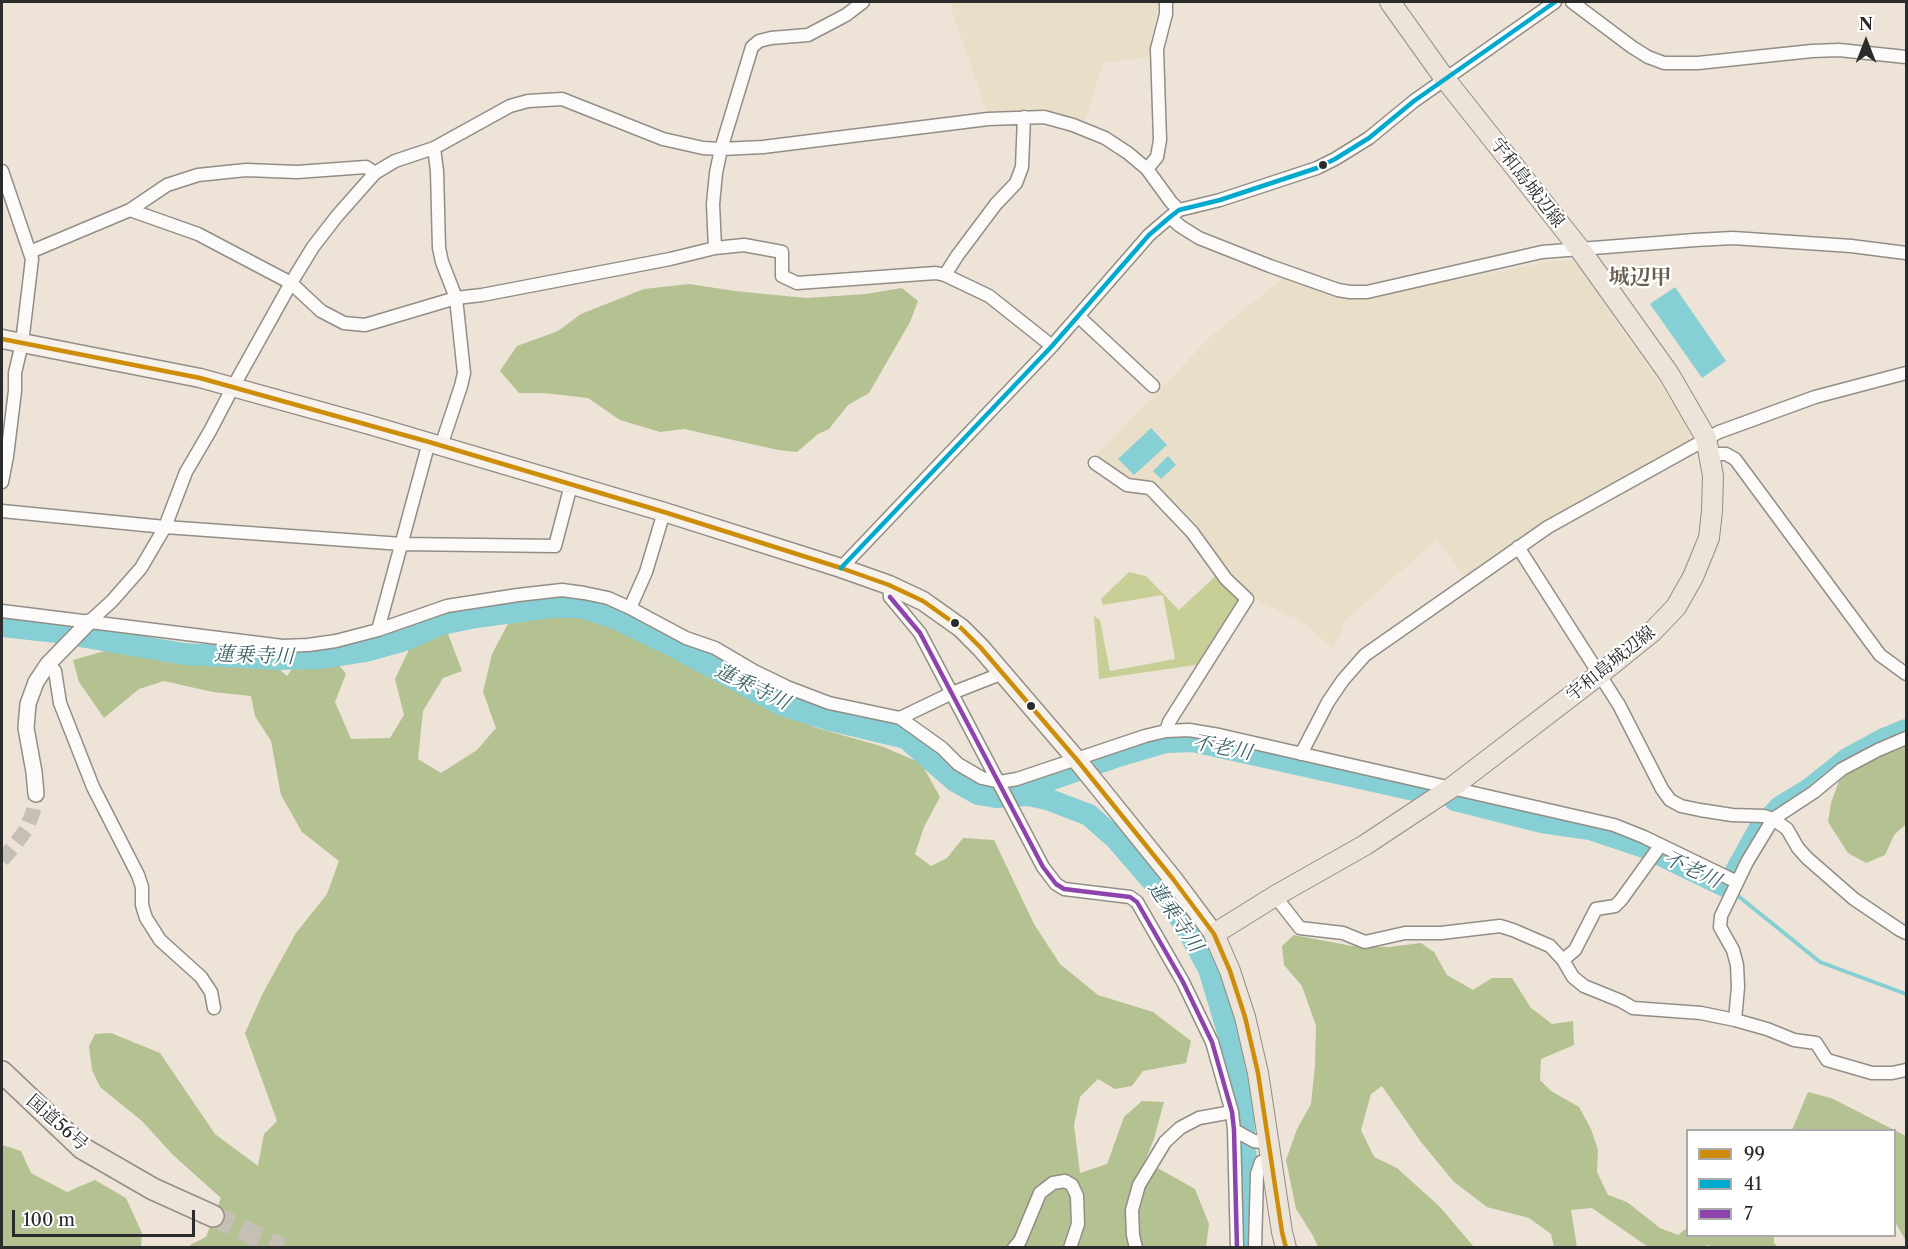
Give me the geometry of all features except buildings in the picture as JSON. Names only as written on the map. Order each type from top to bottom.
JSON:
[{"type":"highway","name":"国道56号","points":[[2,1072],[82,1148],[153,1189],[213,1216]]},
{"type":"main road","name":"宇和島城辺線","points":[[1214,934],[1365,845],[1451,788],[1600,674],[1652,632],[1676,607],[1694,577],[1708,538],[1712,511],[1713,476],[1708,446],[1656,354],[1579,248],[1445,79],[1390,2]]},
{"type":"main road","points":[[2,339],[201,378],[664,512],[889,585],[923,602],[962,628],[1077,760],[1173,879],[1214,934],[1230,970],[1245,1017],[1258,1073],[1281,1232],[1287,1248]]},
{"type":"street","points":[[715,248],[713,204],[716,173],[752,47],[759,41],[771,38],[808,35],[846,15],[863,2]]},
{"type":"street","points":[[1147,169],[1157,158],[1160,140],[1157,50],[1166,14],[1166,2]]},
{"type":"street","points":[[841,568],[1052,346],[1149,234],[1175,213],[1220,201],[1317,168],[1369,138],[1414,101],[1555,2]]},
{"type":"street","points":[[1572,2],[1632,47],[1664,63],[1698,63],[1839,50],[1906,57]]},
{"type":"street","points":[[36,794],[27,728],[27,704],[36,682],[48,664],[112,601],[141,568],[165,527],[186,472],[313,247],[375,173],[395,161],[434,147],[510,106],[528,101],[562,99],[663,139],[703,148],[721,149],[763,147],[988,119],[1044,117],[1074,125],[1105,138],[1128,153],[1147,169],[1171,202],[1180,226],[1199,238],[1270,266],[1338,290],[1350,292],[1367,292],[1542,252],[1579,248],[1733,238],[1851,246],[1906,253]]},
{"type":"street","points":[[945,275],[989,213],[1016,183],[1022,168],[1024,117]]},
{"type":"street","points":[[378,630],[402,544],[435,444],[461,386],[464,373],[456,298],[442,262],[440,248],[434,147]]},
{"type":"street","points":[[30,252],[130,210],[167,185],[198,175],[246,170],[297,172],[366,167],[375,173]]},
{"type":"street","points":[[2,171],[32,259],[2,482]]},
{"type":"street","points":[[130,210],[198,234],[291,283],[321,311],[344,322],[364,325],[456,298],[670,259],[715,248],[744,245],[782,252],[783,276],[797,283],[936,273],[945,275],[989,296],[1052,346]]},
{"type":"street","points":[[1078,316],[1153,386]]},
{"type":"street","points":[[1301,754],[1328,702],[1343,680],[1365,655],[1548,526],[1708,446],[1719,432],[1815,397],[1906,373]]},
{"type":"street","points":[[1708,446],[1735,459],[1880,656],[1906,674]]},
{"type":"street","points":[[1095,463],[1127,485],[1150,488],[1192,532],[1226,579],[1247,599],[1169,722],[1166,731]]},
{"type":"street","points":[[2,511],[165,527],[402,544],[555,546],[571,485]]},
{"type":"street","points":[[630,608],[646,572],[664,512]]},
{"type":"street","points":[[1518,547],[1600,674],[1634,731],[1662,789],[1670,800],[1682,806],[1700,810],[1732,815],[1764,816],[1773,819],[1787,829],[1807,858],[1854,899],[1906,933]]},
{"type":"street","points":[[889,585],[890,597],[920,633],[1043,867],[1056,884],[1064,889],[1130,897],[1137,902],[1183,982],[1212,1042],[1232,1112],[1237,1248]]},
{"type":"street","points":[[2,611],[283,646],[336,641],[378,630],[447,606],[562,590],[608,598],[686,638],[715,648],[787,687],[829,703],[900,718],[942,748],[958,764],[982,778],[1000,782],[1017,779],[1166,731],[1190,730],[1614,825],[1737,882]]},
{"type":"street","points":[[48,664],[55,671],[60,703],[93,787],[138,875],[146,918],[160,940],[201,977],[211,992],[214,1008]]},
{"type":"street","points":[[900,718],[952,693],[1003,673]]},
{"type":"street","points":[[1735,1020],[1737,965],[1733,950],[1720,927],[1721,916],[1747,862],[1773,819],[1814,792],[1842,769],[1906,738]]},
{"type":"street","points":[[1563,960],[1575,950],[1596,909],[1615,906],[1660,846]]},
{"type":"street","points":[[1275,896],[1300,928],[1343,933],[1365,942],[1405,933],[1441,933],[1500,926],[1550,946],[1563,960],[1573,977],[1584,986],[1633,1008],[1701,1013],[1735,1020],[1794,1040],[1816,1043],[1827,1060],[1872,1073],[1906,1070]]},
{"type":"street","points":[[1136,1248],[1132,1210],[1139,1185],[1165,1143],[1180,1128],[1199,1118],[1232,1112]]},
{"type":"street","points":[[1234,1130],[1270,1151],[1261,1162],[1257,1174],[1255,1248]]},
{"type":"street","points":[[1014,1248],[1020,1241],[1040,1193],[1053,1183],[1065,1181],[1072,1185],[1077,1196],[1078,1224],[1070,1248]]},
{"type":"shaded area","points":[[951,2],[1158,2],[1149,57],[1103,63],[1084,124],[1050,115],[1021,111],[987,113]]},
{"type":"shaded area","points":[[1574,260],[1670,399],[1692,440],[1517,541],[1465,578],[1437,539],[1344,622],[1342,632],[1332,648],[1305,623],[1261,602],[1244,591],[1192,519],[1153,482],[1131,481],[1097,455],[1213,334],[1286,276],[1340,297],[1356,298],[1373,297],[1546,262]]},
{"type":"green space","points":[[689,284],[806,298],[866,294],[902,288],[918,301],[910,322],[869,393],[848,405],[829,429],[818,434],[797,452],[778,450],[684,429],[660,432],[620,420],[588,398],[544,393],[519,393],[500,371],[517,346],[558,331],[581,314],[644,289]]},
{"type":"green space","points":[[1129,572],[1146,576],[1179,610],[1220,572],[1243,601],[1202,664],[1099,679],[1094,616],[1100,620],[1110,671],[1175,659],[1163,595],[1103,605],[1101,599]]},
{"type":"green space","points":[[585,613],[644,635],[693,658],[778,713],[817,728],[881,746],[921,763],[940,797],[924,827],[915,854],[931,866],[947,858],[963,838],[994,840],[1034,924],[1060,964],[1098,995],[1153,1012],[1191,1041],[1186,1063],[1143,1071],[1132,1086],[1115,1089],[1098,1079],[1080,1097],[1074,1125],[1080,1173],[1107,1164],[1124,1117],[1142,1101],[1164,1102],[1154,1139],[1145,1161],[1195,1189],[1209,1224],[1206,1247],[191,1247],[190,1245],[206,1237],[221,1198],[173,1155],[142,1121],[100,1087],[92,1070],[89,1046],[95,1034],[111,1033],[160,1053],[215,1134],[258,1166],[264,1134],[277,1121],[245,1033],[263,993],[296,933],[327,894],[339,861],[302,832],[281,795],[271,741],[255,716],[251,696],[213,692],[164,681],[139,689],[104,718],[79,682],[73,660],[115,648],[161,649],[271,662],[287,676],[295,665],[336,661],[346,674],[335,702],[351,739],[390,738],[404,715],[395,679],[413,641],[447,631],[462,671],[443,678],[423,711],[418,759],[441,773],[477,750],[496,728],[483,692],[492,654],[510,620]]},
{"type":"green space","points":[[1906,745],[1906,824],[1894,835],[1885,855],[1866,863],[1848,853],[1828,822],[1831,803],[1839,781],[1861,763],[1897,746]]},
{"type":"green space","points":[[1294,935],[1352,946],[1389,947],[1421,943],[1434,952],[1447,975],[1473,990],[1492,978],[1512,978],[1531,1008],[1552,1024],[1573,1021],[1574,1045],[1541,1059],[1540,1080],[1551,1091],[1579,1107],[1591,1129],[1598,1150],[1597,1172],[1608,1195],[1627,1202],[1660,1228],[1678,1235],[1686,1229],[1686,1237],[1774,1237],[1774,1243],[1778,1247],[1711,1248],[1708,1245],[1648,1247],[1592,1208],[1571,1210],[1577,1247],[1554,1247],[1551,1234],[1529,1218],[1487,1207],[1454,1182],[1421,1142],[1382,1086],[1371,1094],[1361,1130],[1374,1157],[1397,1168],[1440,1207],[1474,1247],[1318,1247],[1296,1209],[1286,1160],[1297,1129],[1311,1104],[1316,1026],[1302,986],[1284,965],[1282,946]]},
{"type":"green space","points":[[1808,1092],[1831,1098],[1892,1129],[1792,1129]]},
{"type":"green space","points":[[1896,1131],[1906,1136],[1906,1241],[1896,1224]]},
{"type":"green space","points":[[2,1145],[21,1151],[31,1173],[67,1192],[95,1180],[126,1198],[142,1233],[141,1247],[2,1247]]},
{"type":"water","points":[[1675,287],[1726,361],[1702,378],[1650,304]]},
{"type":"water","points":[[1151,428],[1167,445],[1134,475],[1118,459]]},
{"type":"water","points":[[1168,456],[1176,465],[1161,479],[1153,471]]},
{"type":"waterway","name":"蓮乗寺川","points":[[2,626],[57,632],[184,654],[278,659],[321,658],[366,651],[402,641],[442,624],[476,617],[551,607],[581,607],[615,618],[675,647],[782,705],[827,719],[906,738],[955,781],[978,794],[996,797],[1028,795],[1047,799],[1089,815],[1116,839],[1168,899],[1209,969],[1234,1052],[1242,1103],[1246,1160],[1247,1248]]},
{"type":"waterway","name":"不老川","points":[[1455,800],[1542,822],[1590,829],[1644,847],[1727,887],[1758,831],[1780,807],[1808,790],[1847,759],[1906,730]]},
{"type":"waterway","name":"不老川","points":[[1028,795],[1043,782],[1115,757],[1166,742],[1193,741],[1423,792]]},
{"type":"waterway","points":[[1727,887],[1820,962],[1906,994]]},
{"type":"tunnel","points":[[2,860],[26,830],[33,812],[36,794]]},
{"type":"tunnel","points":[[213,1216],[282,1248]]},
{"type":"transit line","name":"41","points":[[841,568],[1052,346],[1149,235],[1170,217],[1179,210],[1220,200],[1317,168],[1335,159],[1369,138],[1414,101],[1555,2]]},
{"type":"transit line","name":"99","points":[[2,339],[200,378],[429,442],[841,568],[889,585],[923,601],[961,628],[981,648],[1077,760],[1173,879],[1214,934],[1230,971],[1245,1017],[1258,1073],[1286,1248]]},
{"type":"transit line","name":"7","points":[[890,597],[920,633],[1043,867],[1056,884],[1064,889],[1130,897],[1137,902],[1183,982],[1212,1042],[1232,1112],[1237,1248]]},
{"type":"district","name":"城辺甲","points":[[1640,278]]}]
